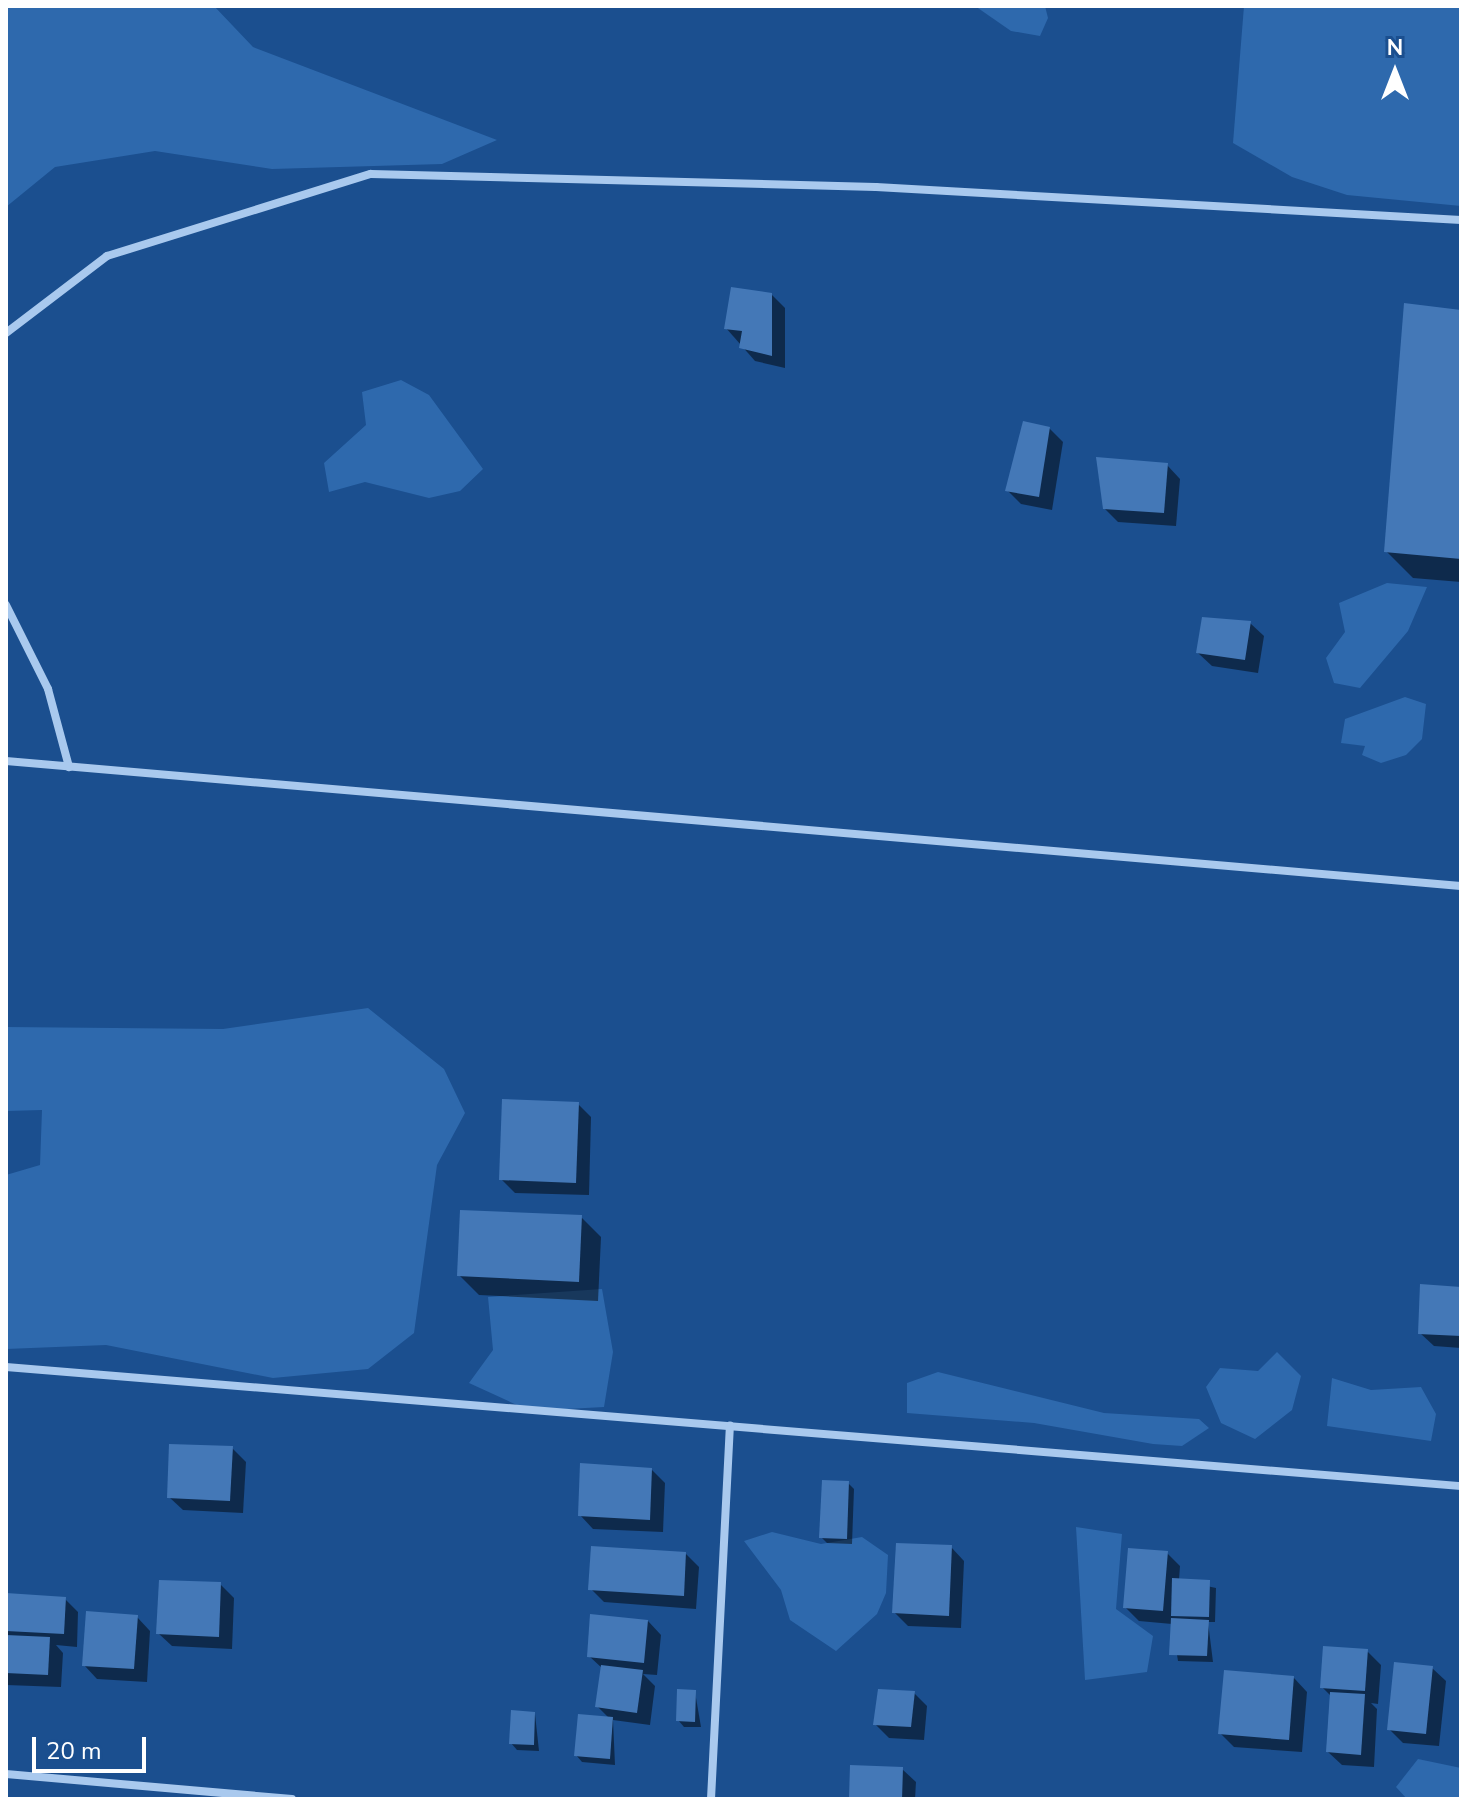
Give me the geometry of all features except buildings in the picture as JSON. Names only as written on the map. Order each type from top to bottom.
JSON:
[{"type":"street","points":[[6,333],[107,256],[371,174],[876,187],[1461,220]]},
{"type":"street","points":[[6,605],[48,689],[69,767]]},
{"type":"street","points":[[6,761],[1461,886]]},
{"type":"street","points":[[6,1367],[1461,1486]]},
{"type":"street","points":[[711,1799],[730,1425]]},
{"type":"street","points":[[6,1774],[292,1799]]},
{"type":"shaded area","points":[[6,6],[214,6],[253,47],[497,140],[442,164],[272,169],[155,151],[55,167],[6,207]]},
{"type":"shaded area","points":[[975,6],[1045,6],[1048,18],[1040,36],[1011,31]]},
{"type":"shaded area","points":[[1244,6],[1461,6],[1461,206],[1347,195],[1292,177],[1233,143]]},
{"type":"shaded area","points":[[401,380],[429,395],[483,469],[460,491],[429,498],[365,482],[329,492],[324,463],[366,425],[362,392]]},
{"type":"shaded area","points":[[1387,583],[1427,587],[1408,631],[1360,688],[1334,683],[1326,658],[1345,632],[1339,603]]},
{"type":"shaded area","points":[[1405,697],[1426,704],[1422,739],[1406,755],[1381,763],[1362,755],[1365,746],[1341,743],[1345,719]]},
{"type":"shaded area","points":[[368,1008],[444,1069],[465,1113],[437,1165],[414,1333],[368,1369],[273,1378],[106,1345],[6,1349],[6,1175],[40,1165],[42,1110],[6,1111],[6,1027],[223,1029]]},
{"type":"shaded area","points":[[602,1289],[613,1352],[604,1407],[530,1411],[469,1383],[493,1350],[488,1297]]},
{"type":"shaded area","points":[[1277,1352],[1301,1376],[1292,1410],[1255,1439],[1221,1423],[1206,1387],[1220,1368],[1258,1371]]},
{"type":"shaded area","points":[[938,1372],[1104,1413],[1199,1419],[1209,1428],[1182,1446],[1153,1444],[1034,1423],[907,1413],[907,1383]]},
{"type":"shaded area","points":[[1332,1378],[1371,1390],[1421,1387],[1436,1414],[1431,1441],[1327,1426]]},
{"type":"shaded area","points":[[1076,1527],[1122,1534],[1116,1609],[1153,1636],[1147,1672],[1085,1680]]},
{"type":"shaded area","points":[[772,1532],[821,1544],[862,1537],[888,1555],[886,1593],[877,1614],[836,1651],[790,1620],[781,1590],[744,1541]]},
{"type":"shaded area","points":[[1418,1759],[1461,1768],[1461,1799],[1407,1799],[1396,1787]]}]
